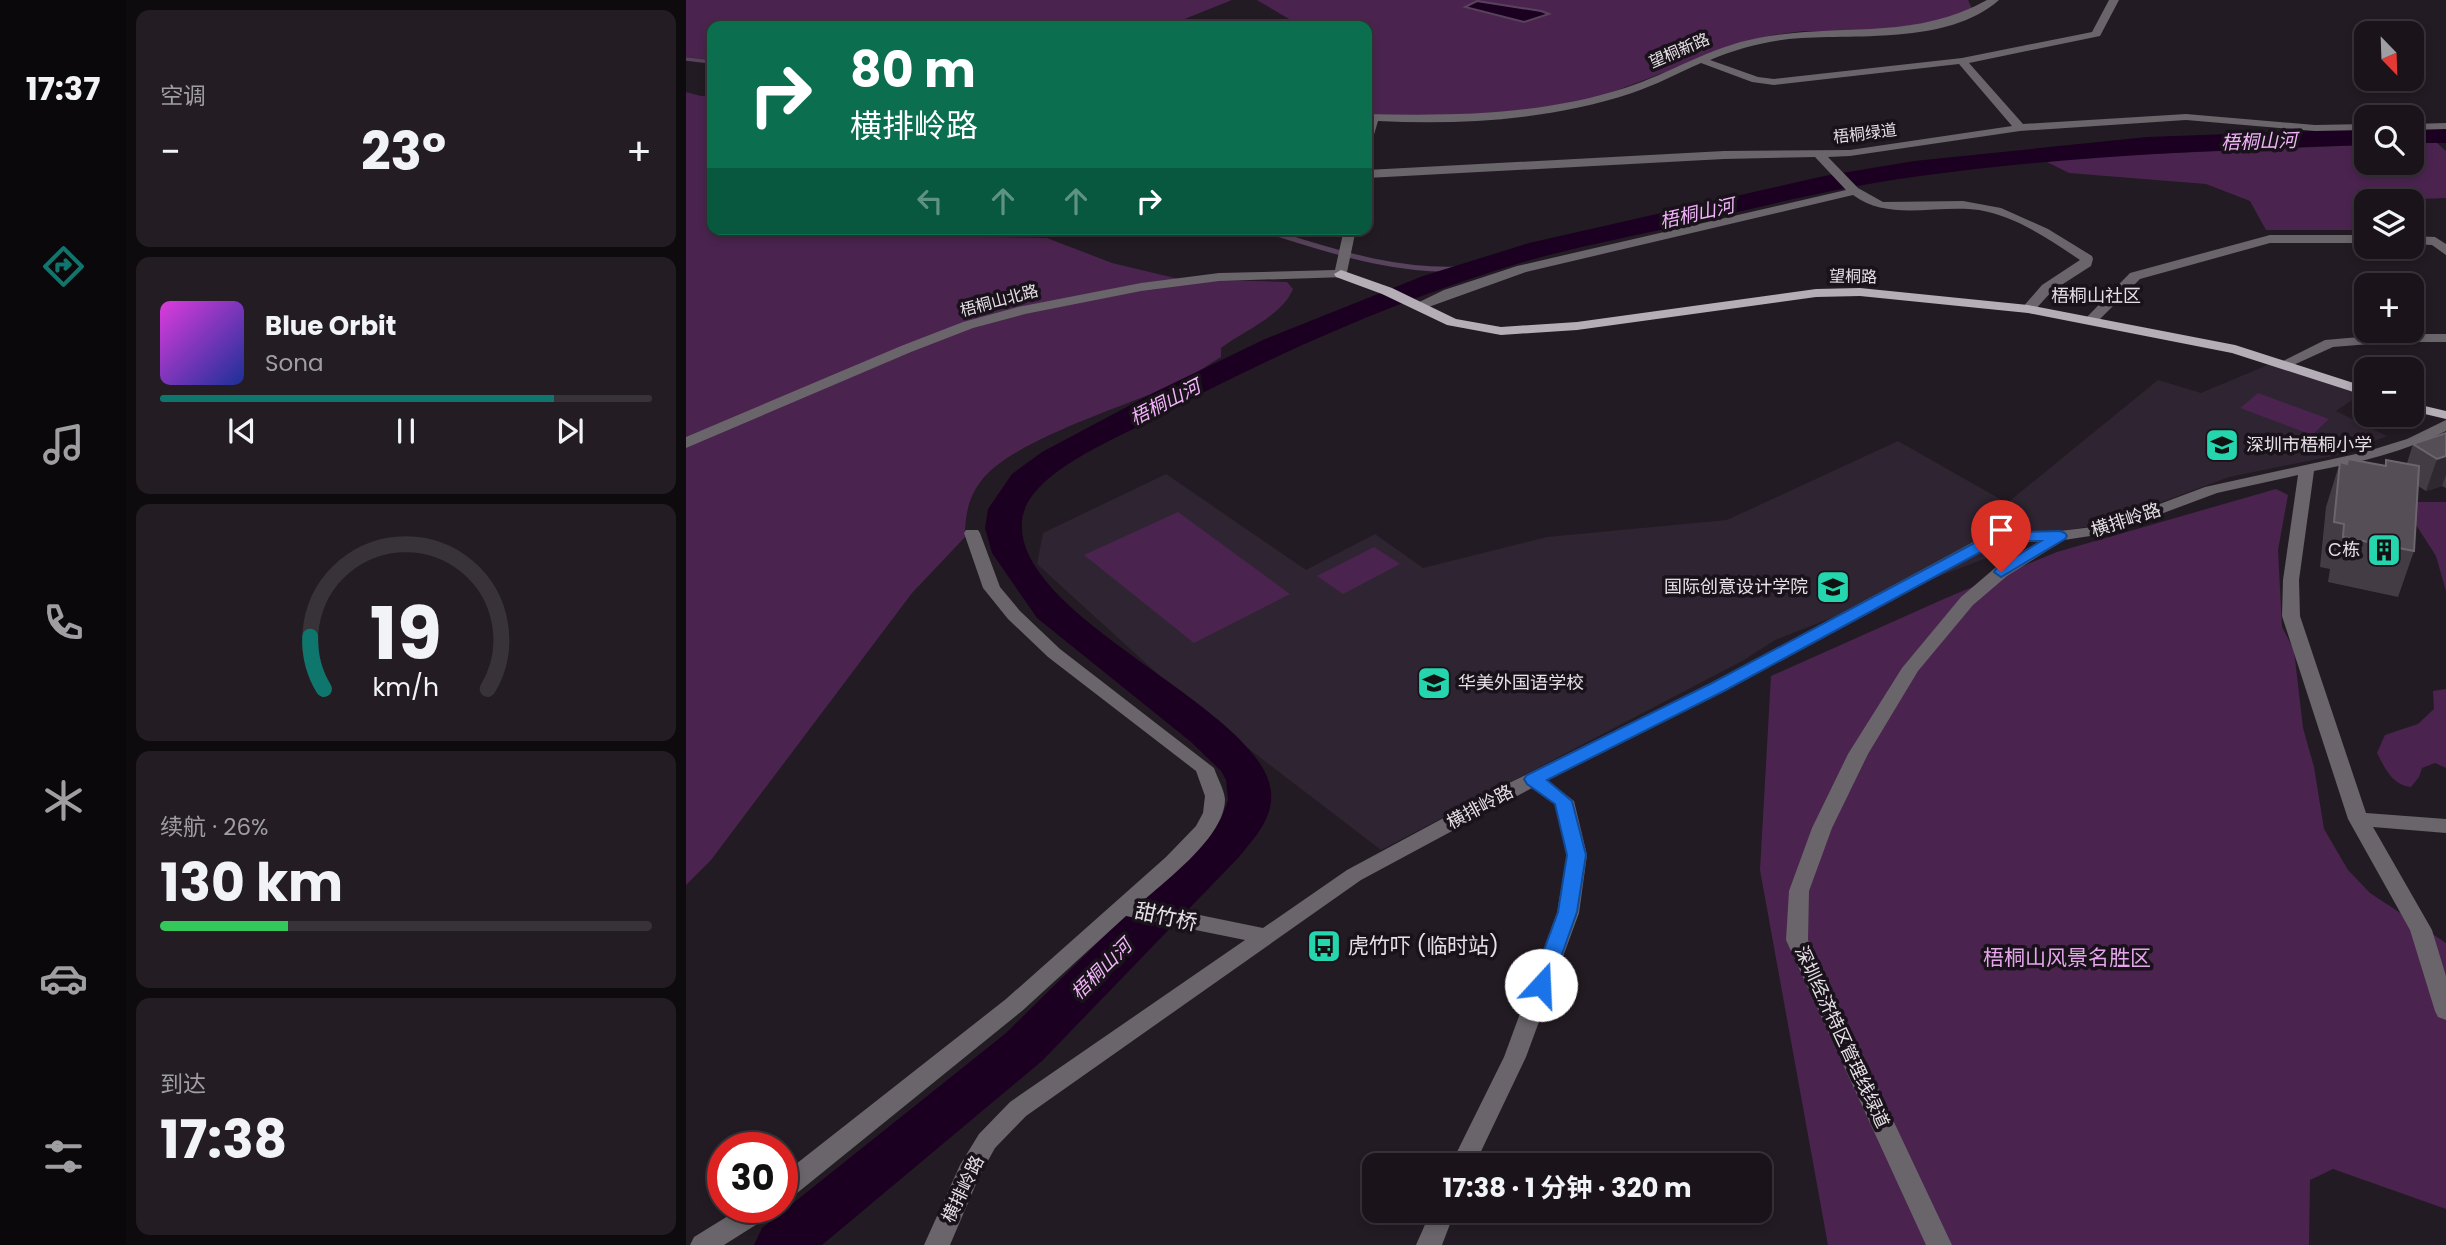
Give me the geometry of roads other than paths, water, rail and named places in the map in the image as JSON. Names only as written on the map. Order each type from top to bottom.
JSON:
[{"type":"main road","name":"望桐路","points":[[1343,270],[1452,322],[1501,331],[1577,326],[1816,293],[1860,292],[2028,309],[2235,349],[2354,388]]},
{"type":"main road","points":[[2424,410],[2446,415]]},
{"type":"street","name":"望桐新路","points":[[1372,117],[1490,116],[1579,104],[1629,90],[1699,59],[1742,44],[1785,37],[1928,29],[1974,13],[1994,0]]},
{"type":"street","points":[[1699,59],[1756,80],[1774,82],[1962,61],[2096,34],[2114,0]]},
{"type":"street","points":[[1962,61],[2020,128]]},
{"type":"street","name":"梧桐绿道","points":[[1372,174],[1724,155],[1850,153],[2020,128],[2186,117],[2315,128],[2354,127]]},
{"type":"street","points":[[2437,128],[2446,141]]},
{"type":"street","points":[[1819,154],[1853,189],[1870,202],[1881,206],[1964,205],[1989,209],[2051,234],[2087,259],[2086,263],[2047,288],[2028,309]]},
{"type":"street","points":[[1418,306],[1522,269],[1853,189]]},
{"type":"street","points":[[1343,270],[1349,235]]},
{"type":"street","points":[[2090,321],[2135,276],[2248,243],[2270,240],[2354,239]]},
{"type":"street","points":[[2424,241],[2435,241],[2446,251]]},
{"type":"street","name":"梧桐山北路","points":[[686,443],[906,349],[968,325],[1023,310],[1106,293],[1219,277],[1343,270]]},
{"type":"street","points":[[2284,364],[2330,342],[2446,338]]},
{"type":"street","name":"横排岭路","points":[[937,1245],[975,1162],[988,1141],[1018,1109],[1354,875],[1533,779],[1718,687],[1983,544],[2019,537],[2060,536],[2104,530],[2211,489],[2368,456],[2412,442],[2446,425]]},
{"type":"street","points":[[2307,468],[2291,580],[2291,616],[2358,819],[2421,930],[2446,1011]]},
{"type":"street","points":[[798,1178],[1014,1005],[1173,862],[1203,831],[1213,813],[1215,796],[1204,768],[1054,653],[1014,615],[992,588],[972,533]]},
{"type":"street","name":"深圳经济特区管理线绿道","points":[[1939,1245],[1797,940],[1799,891],[1822,828],[1858,754],[1911,668],[1967,601],[2001,572],[2060,536]]},
{"type":"street","points":[[1468,1153],[1515,1057],[1568,912],[1577,855],[1563,801],[1533,779]]},
{"type":"street","points":[[2358,819],[2446,826]]},
{"type":"street","name":"甜竹桥","points":[[1120,907],[1265,936]]},
{"type":"street","points":[[702,1245],[737,1223]]},
{"type":"street","points":[[1429,1245],[1438,1223]]},
{"type":"waterway","points":[[686,59],[707,61]]},
{"type":"waterway","name":"梧桐山河","points":[[2424,136],[2446,135]]},
{"type":"waterway","name":"梧桐山河","points":[[782,1245],[1024,1047],[1223,846],[1241,825],[1250,800],[1247,780],[1238,763],[1206,732],[1050,610],[1010,553],[1003,528],[1006,509],[1024,481],[1054,459],[1164,400],[1276,346],[1433,282],[1529,252],[1824,184],[1914,169],[2147,145],[2354,137]]},
{"type":"waterway","points":[[1281,235],[1343,254],[1399,265],[1427,269],[1483,267]]},
{"type":"place","name":"深圳市梧桐小学","points":[[2222,445]]},
{"type":"place","name":"C栋","points":[[2384,550]]},
{"type":"place","name":"国际创意设计学院","points":[[1833,587]]},
{"type":"place","name":"华美外国语学校","points":[[1434,683]]},
{"type":"place","name":"虎竹吓 (临时站)","points":[[1324,946]]},
{"type":"district","name":"梧桐山社区","points":[[2096,296]]},
{"type":"park label","name":"梧桐山风景名胜区","points":[[2067,958]]}]
